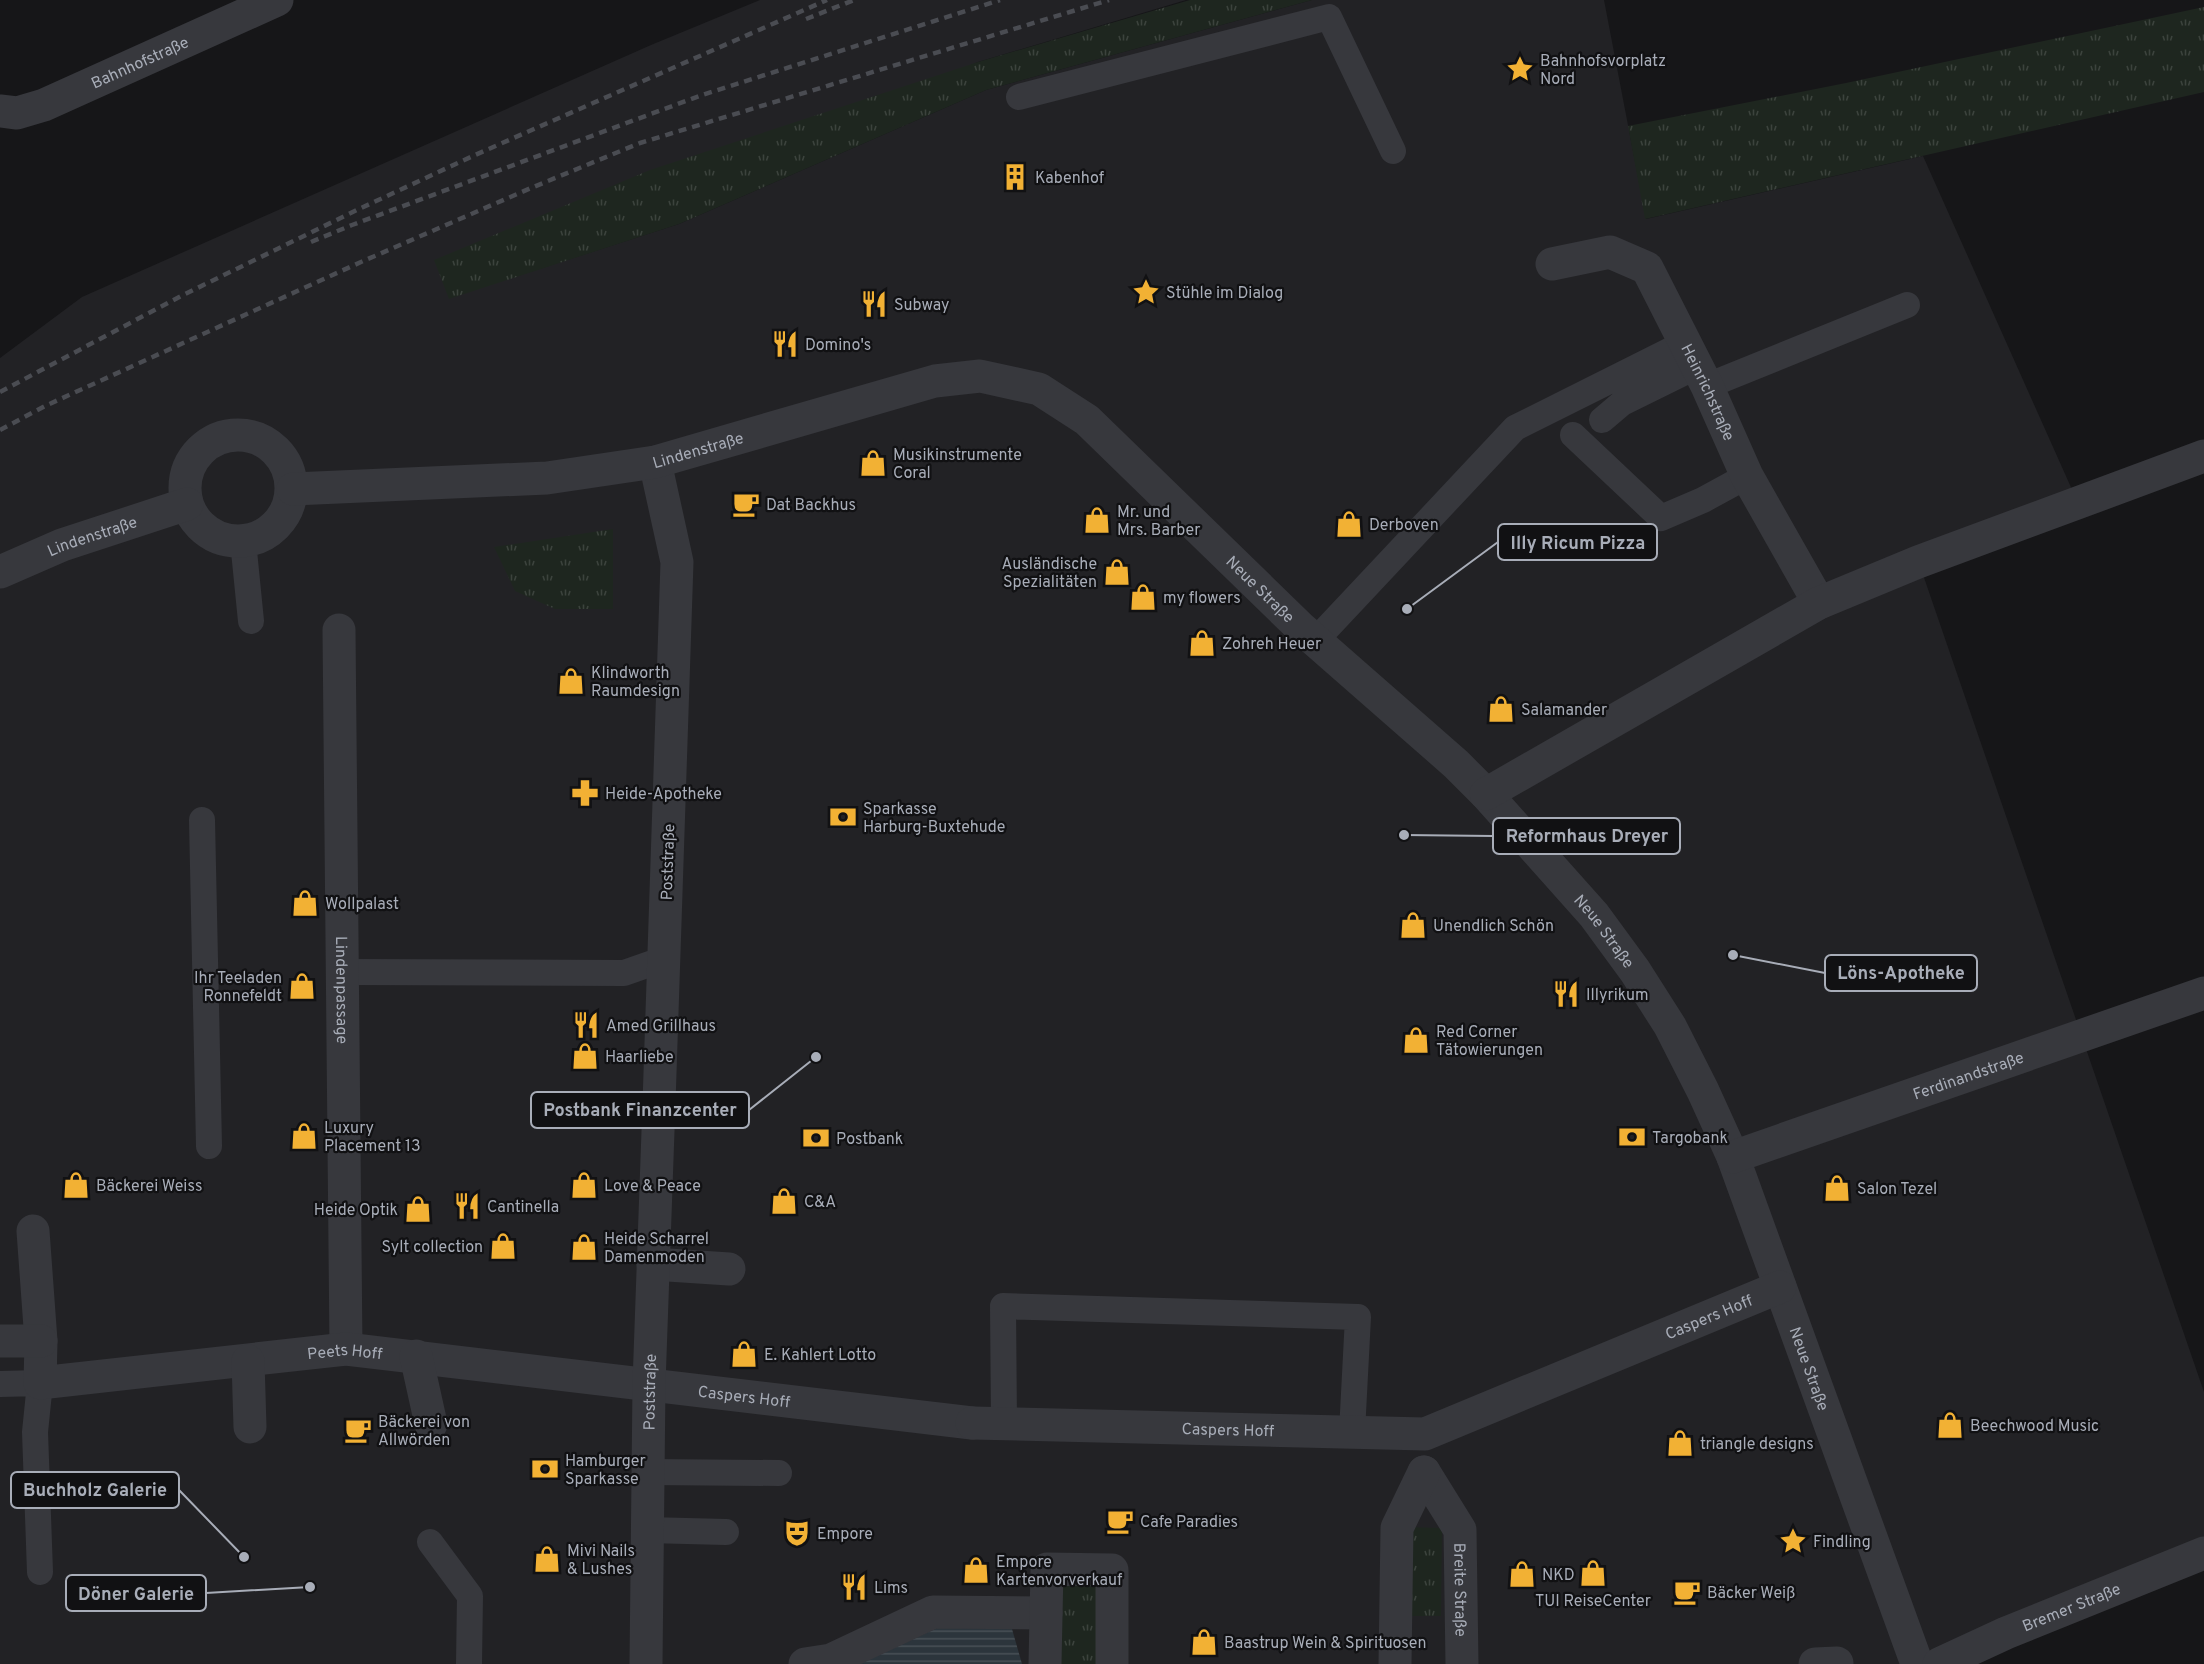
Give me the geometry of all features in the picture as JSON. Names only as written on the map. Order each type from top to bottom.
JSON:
[{"type":"street","name":"Bahnhofstraße","points":[[0,111],[17,113],[44,105],[277,0]]},
{"type":"street","name":"Heinrichstraße","points":[[1552,264],[1610,252],[1647,268],[1697,365],[1747,476],[1819,603]]},
{"type":"street","name":"Lindenstraße","points":[[293,489],[547,478],[655,462],[935,381],[980,376],[1039,389],[1087,420]]},
{"type":"street","name":"Neue Straße","points":[[1087,420],[1315,641],[1456,764],[1486,794],[1594,915],[1635,971],[1670,1026],[1733,1157],[1917,1664]]},
{"type":"street","points":[[238,434],[266,441],[286,461],[293,489],[286,514],[268,533],[243,542],[219,538],[199,525],[187,504],[185,479],[195,456],[214,440],[238,434]]},
{"type":"street","points":[[1486,794],[1819,603],[1918,562],[2204,456]]},
{"type":"street","name":"Poststraße","points":[[646,1652],[649,1384],[677,562],[655,462]]},
{"type":"street","name":"Lindenstraße","points":[[0,572],[62,545],[187,504]]},
{"type":"street","name":"Lindenpassage","points":[[339,630],[346,1349]]},
{"type":"street","name":"Ferdinandstraße","points":[[1733,1157],[2204,993]]},
{"type":"street","points":[[33,1231],[41,1341],[40,1383]]},
{"type":"street","points":[[653,1264],[729,1269]]},
{"type":"street","name":"Caspers Hoff","points":[[649,1384],[972,1423],[1425,1434],[1780,1287]]},
{"type":"street","points":[[0,1341],[41,1341]]},
{"type":"street","name":"Peets Hoff","points":[[40,1383],[346,1349],[649,1384]]},
{"type":"street","points":[[416,1356],[430,1424]]},
{"type":"street","points":[[248,1361],[250,1427]]},
{"type":"street","name":"Breite Straße","points":[[1395,1664],[1397,1528],[1424,1472],[1460,1530],[1462,1664]]},
{"type":"street","name":"Bremer Straße","points":[[1939,1664],[2006,1633],[2204,1553]]},
{"type":"street","points":[[1045,1664],[1047,1569],[1112,1570],[1112,1664]]},
{"type":"street","points":[[805,1664],[831,1660],[933,1612],[1046,1613]]},
{"type":"street","points":[[646,1652],[673,1664]]},
{"type":"lane","points":[[1018,97],[1329,17],[1393,151]]},
{"type":"lane","points":[[1315,641],[1515,428],[1697,365],[1907,305]]},
{"type":"lane","points":[[1602,420],[1622,402],[1697,365]]},
{"type":"lane","points":[[1573,435],[1662,518],[1703,500],[1747,476]]},
{"type":"lane","points":[[243,542],[251,621]]},
{"type":"lane","points":[[202,820],[208,1146]]},
{"type":"lane","points":[[343,972],[624,973],[664,959]]},
{"type":"lane","points":[[1004,1424],[1003,1306],[1358,1317],[1352,1432]]},
{"type":"lane","points":[[40,1383],[35,1432],[40,1572]]},
{"type":"lane","name":"Peets Hoff","points":[[0,1384],[40,1383]]},
{"type":"lane","points":[[648,1472],[779,1473]]},
{"type":"lane","points":[[647,1530],[726,1532]]},
{"type":"lane","points":[[430,1542],[470,1596],[469,1664]]},
{"type":"shaded area","points":[[760,0],[1186,0],[978,62],[449,298],[679,224],[986,90],[1312,0],[1604,0],[1646,219],[1923,156],[2078,503],[1919,563],[2204,1392],[2204,1553],[1939,1664],[0,1664],[0,358],[82,297],[651,45]]},
{"type":"shaded area","points":[[1010,1622],[1022,1664],[859,1664],[948,1623]]},
{"type":"green space","points":[[1190,0],[1312,0],[986,90],[679,224],[449,299],[434,260],[650,170],[978,62]]},
{"type":"green space","points":[[2204,7],[2204,92],[1645,219],[1628,126],[1846,83]]},
{"type":"green space","points":[[613,529],[613,609],[555,609],[515,591],[494,547]]},
{"type":"green space","points":[[1405,1527],[1442,1528],[1441,1616],[1404,1616]]},
{"type":"green space","points":[[1056,1580],[1101,1580],[1100,1664],[1054,1664]]},
{"type":"railway","points":[[0,392],[181,296],[359,209],[475,155],[827,0]]},
{"type":"railway","points":[[806,19],[854,0]]},
{"type":"railway","points":[[311,242],[702,95],[1000,0]]},
{"type":"railway","points":[[0,430],[45,406],[361,262],[640,143],[1109,0]]},
{"type":"place","name":"Bahnhofsvorplatz Nord","points":[[1520,69]]},
{"type":"place","name":"Kabenhof","points":[[1015,177]]},
{"type":"place","name":"Stühle im Dialog","points":[[1146,292]]},
{"type":"place","name":"Subway","points":[[874,304]]},
{"type":"place","name":"Domino's","points":[[785,344]]},
{"type":"place","name":"Musikinstrumente Coral","points":[[873,463]]},
{"type":"place","name":"Dat Backhus","points":[[746,504]]},
{"type":"place","name":"Mr. und Mrs. Barber","points":[[1097,520]]},
{"type":"place","name":"Derboven","points":[[1349,524]]},
{"type":"place","name":"Ausländische Spezialitäten","points":[[1117,572]]},
{"type":"place","name":"my flowers","points":[[1143,597]]},
{"type":"place","name":"Illy Ricum Pizza","points":[[1407,609]]},
{"type":"place","name":"Zohreh Heuer","points":[[1202,643]]},
{"type":"place","name":"Klindworth Raumdesign","points":[[571,681]]},
{"type":"place","name":"Salamander","points":[[1501,709]]},
{"type":"place","name":"Heide-Apotheke","points":[[585,793]]},
{"type":"place","name":"Sparkasse Harburg-Buxtehude","points":[[843,817]]},
{"type":"place","name":"Reformhaus Dreyer","points":[[1404,835]]},
{"type":"place","name":"Wollpalast","points":[[305,903]]},
{"type":"place","name":"Unendlich Schön","points":[[1413,925]]},
{"type":"place","name":"Löns-Apotheke","points":[[1733,955]]},
{"type":"place","name":"Ihr Teeladen Ronnefeldt","points":[[302,986]]},
{"type":"place","name":"Illyrikum","points":[[1566,994]]},
{"type":"place","name":"Amed Grillhaus","points":[[586,1025]]},
{"type":"place","name":"Red Corner Tätowierungen","points":[[1416,1040]]},
{"type":"place","name":"Haarliebe","points":[[585,1056]]},
{"type":"place","name":"Postbank Finanzcenter","points":[[816,1057]]},
{"type":"place","name":"Luxury Placement 13","points":[[304,1136]]},
{"type":"place","name":"Targobank","points":[[1632,1137]]},
{"type":"place","name":"Postbank","points":[[816,1138]]},
{"type":"place","name":"Bäckerei Weiss","points":[[76,1185]]},
{"type":"place","name":"Love & Peace","points":[[584,1185]]},
{"type":"place","name":"Salon Tezel","points":[[1837,1188]]},
{"type":"place","name":"C&A","points":[[784,1201]]},
{"type":"place","name":"Cantinella","points":[[467,1206]]},
{"type":"place","name":"Heide Optik","points":[[418,1209]]},
{"type":"place","name":"Sylt collection","points":[[503,1246]]},
{"type":"place","name":"Heide Scharrel Damenmoden","points":[[584,1247]]},
{"type":"place","name":"E. Kahlert Lotto","points":[[744,1354]]},
{"type":"place","name":"Beechwood Music","points":[[1950,1425]]},
{"type":"place","name":"Bäckerei von Allwörden","points":[[358,1430]]},
{"type":"place","name":"triangle designs","points":[[1680,1443]]},
{"type":"place","name":"Hamburger Sparkasse","points":[[545,1469]]},
{"type":"place","name":"Cafe Paradies","points":[[1120,1521]]},
{"type":"place","name":"Empore","points":[[797,1533]]},
{"type":"place","name":"Findling","points":[[1793,1541]]},
{"type":"place","name":"Buchholz Galerie","points":[[244,1557]]},
{"type":"place","name":"Mivi Nails & Lushes","points":[[547,1559]]},
{"type":"place","name":"Empore Kartenvorverkauf","points":[[976,1570]]},
{"type":"place","name":"TUI ReiseCenter","points":[[1593,1573]]},
{"type":"place","name":"NKD","points":[[1522,1574]]},
{"type":"place","name":"Döner Galerie","points":[[310,1587]]},
{"type":"place","name":"Lims","points":[[854,1587]]},
{"type":"place","name":"Bäcker Weiß","points":[[1687,1592]]},
{"type":"place","name":"Baastrup Wein & Spirituosen","points":[[1204,1642]]}]
